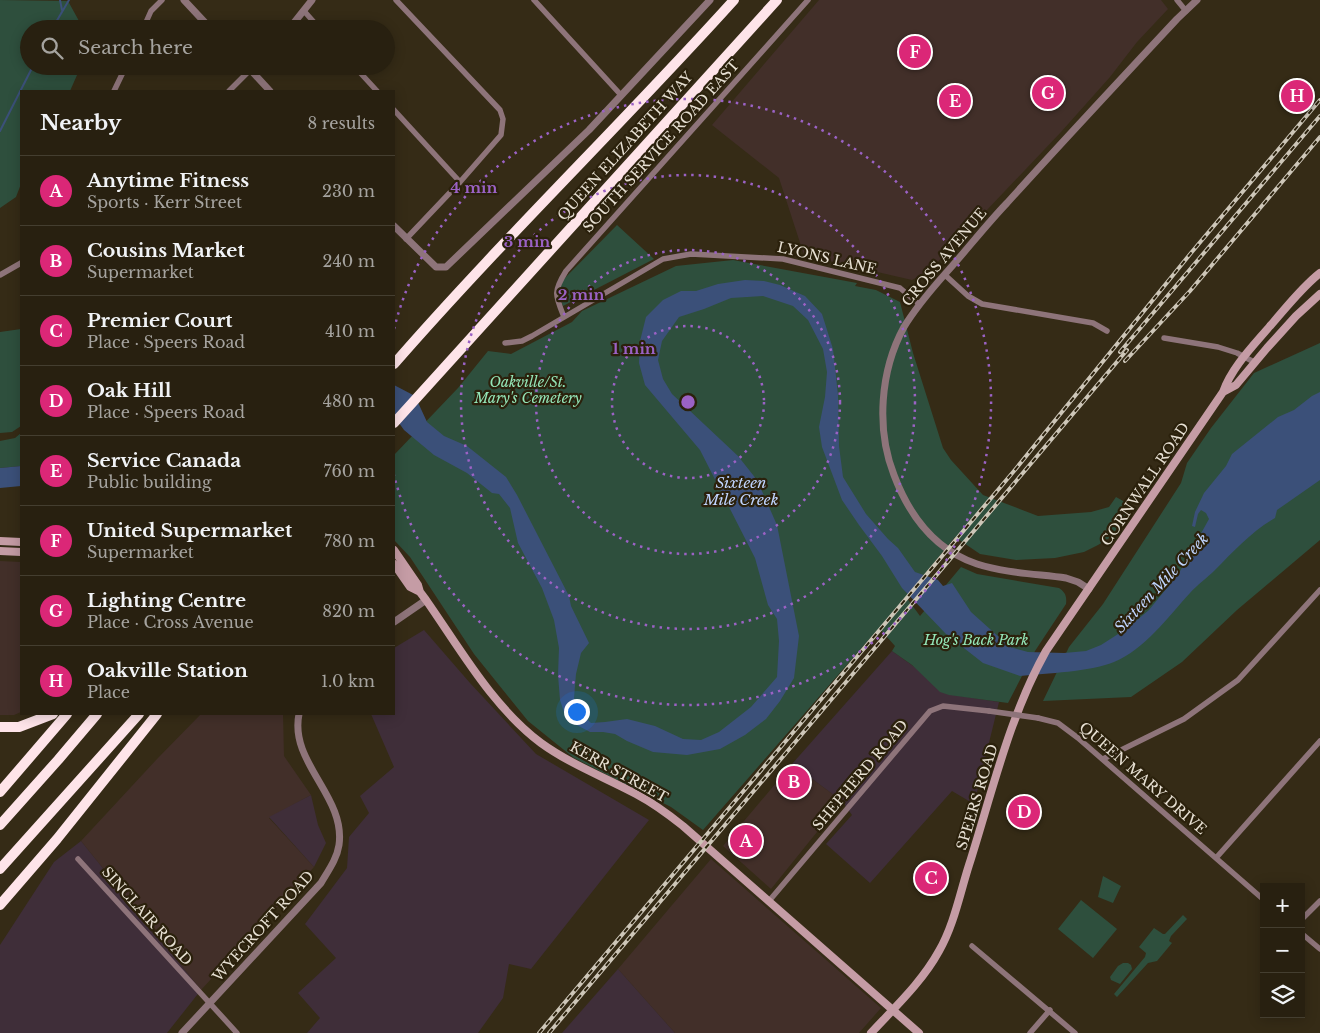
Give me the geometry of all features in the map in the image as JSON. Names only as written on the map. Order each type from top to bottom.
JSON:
[{"type":"highway","name":"QUEEN ELIZABETH WAY","points":[[395,363],[463,288],[682,58],[734,0]]},
{"type":"highway","name":"QUEEN ELIZABETH WAY","points":[[395,422],[777,0]]},
{"type":"highway","points":[[0,727],[19,727],[50,715]]},
{"type":"highway","points":[[0,792],[66,715]]},
{"type":"highway","points":[[0,825],[96,715]]},
{"type":"highway","points":[[0,869],[138,715]]},
{"type":"highway","points":[[0,905],[57,839],[155,715]]},
{"type":"main road","name":"CORNWALL ROAD","points":[[1088,589],[1223,392],[1229,378],[1244,357],[1320,272]]},
{"type":"main road","name":"CORNWALL ROAD","points":[[1223,392],[1236,385],[1254,362],[1296,316],[1320,294]]},
{"type":"main road","points":[[0,541],[20,542]]},
{"type":"main road","points":[[0,551],[20,552]]},
{"type":"main road","name":"KERR STREET","points":[[395,551],[418,585],[420,592],[508,714],[541,743],[568,760],[660,808],[919,1033]]},
{"type":"main road","name":"KERR STREET","points":[[395,565],[410,587],[420,592]]},
{"type":"main road","name":"SPEERS ROAD","points":[[872,1033],[929,968],[940,950],[948,933],[1004,750],[1022,700],[1046,651],[1088,589]]},
{"type":"street","points":[[147,20],[151,11],[162,0]]},
{"type":"street","points":[[184,0],[203,20]]},
{"type":"street","points":[[296,20],[312,0]]},
{"type":"street","points":[[396,0],[500,110],[503,119],[501,135],[406,239]]},
{"type":"street","points":[[534,0],[620,94]]},
{"type":"street","name":"SOUTH SERVICE ROAD EAST","points":[[564,317],[557,299],[557,286],[566,271],[808,0]]},
{"type":"street","points":[[1177,0],[1186,11]]},
{"type":"street","name":"CROSS AVENUE","points":[[1088,589],[1078,582],[1066,578],[986,567],[965,560],[936,540],[924,529],[898,488],[887,454],[884,432],[884,388],[889,366],[898,342],[918,304],[1000,210],[1197,0]]},
{"type":"street","points":[[395,227],[436,267],[446,267],[589,130],[707,1]]},
{"type":"street","points":[[304,11],[312,20]]},
{"type":"street","points":[[114,90],[122,75]]},
{"type":"street","points":[[230,90],[243,75]]},
{"type":"street","points":[[257,75],[269,90]]},
{"type":"street","points":[[362,75],[376,90]]},
{"type":"street","points":[[395,111],[460,182]]},
{"type":"street","name":"LYONS LANE","points":[[505,343],[522,341],[663,259],[692,254],[783,258],[900,288],[918,304]]},
{"type":"street","points":[[0,275],[20,264]]},
{"type":"street","points":[[945,275],[968,296],[982,304],[1093,323],[1107,331]]},
{"type":"street","points":[[1164,338],[1218,347],[1254,362]]},
{"type":"street","points":[[1103,759],[1184,719],[1238,680],[1320,590]]},
{"type":"street","points":[[395,621],[426,600]]},
{"type":"street","name":"SHEPHERD ROAD","points":[[769,901],[930,711],[943,706],[989,711]]},
{"type":"street","name":"QUEEN MARY DRIVE","points":[[989,711],[1050,720],[1061,725],[1103,759],[1260,896]]},
{"type":"street","name":"WYECROFT ROAD","points":[[182,1033],[321,883],[334,861],[339,846],[338,818],[308,762],[299,740],[299,715]]},
{"type":"street","points":[[1216,858],[1320,741]]},
{"type":"street","name":"SINCLAIR ROAD","points":[[78,859],[237,1033]]},
{"type":"street","points":[[1305,916],[1320,901]]},
{"type":"street","points":[[1305,936],[1320,949]]},
{"type":"street","points":[[972,946],[1075,1033]]},
{"type":"street","points":[[1030,1033],[1050,1010]]},
{"type":"shaded area","points":[[819,0],[1161,0],[1168,9],[1137,42],[1110,77],[1061,132],[930,270],[912,280],[804,255],[779,178],[712,125]]},
{"type":"shaded area","points":[[0,561],[20,562],[20,712],[14,715],[0,715]]},
{"type":"shaded area","points":[[424,630],[536,754],[649,820],[531,969],[509,964],[503,998],[478,1033],[307,1033],[320,1018],[298,993],[336,958],[305,924],[347,868],[349,837],[369,813],[360,796],[394,767],[371,715],[395,715],[395,647]]},
{"type":"shaded area","points":[[892,651],[954,695],[999,702],[974,804],[952,791],[870,883],[826,844],[852,815],[842,801],[792,764]]},
{"type":"shaded area","points":[[200,715],[283,715],[284,756],[311,795],[269,818],[314,867],[201,990],[81,841]]},
{"type":"shaded area","points":[[792,764],[842,801],[771,889],[723,846]]},
{"type":"shaded area","points":[[311,795],[318,825],[326,843],[314,867],[269,817]]},
{"type":"shaded area","points":[[81,841],[201,990],[167,1033],[0,1033],[0,945],[54,862]]},
{"type":"shaded area","points":[[711,859],[881,1008],[859,1033],[675,1033],[618,969]]},
{"type":"shaded area","points":[[618,969],[675,1033],[562,1033]]},
{"type":"green space","points":[[0,0],[68,1],[78,20],[20,20],[20,75],[77,75],[70,90],[20,90],[20,187],[16,197],[0,208]]},
{"type":"green space","points":[[617,225],[654,259],[563,306],[559,295],[562,281]]},
{"type":"green space","points":[[733,260],[857,283],[855,286],[876,290],[900,302],[913,353],[943,448],[951,460],[983,495],[1038,516],[1091,512],[1109,507],[1116,497],[1132,506],[1111,537],[1084,552],[1055,558],[1016,560],[980,554],[955,537],[906,597],[920,616],[961,567],[977,574],[1059,588],[1063,591],[1066,596],[1066,604],[1035,651],[1008,703],[949,695],[940,692],[912,665],[892,651],[895,646],[879,628],[703,830],[671,807],[574,758],[528,721],[474,654],[410,557],[395,541],[395,454],[458,388],[488,351],[511,354],[572,322],[582,311],[676,266]]},
{"type":"green space","points":[[20,329],[20,427],[12,432],[0,433],[0,332]]},
{"type":"green space","points":[[1320,343],[1320,540],[1237,610],[1182,662],[1131,697],[1043,701],[1069,647],[1103,604],[1181,483],[1187,463],[1211,428],[1254,373]]},
{"type":"green space","points":[[20,434],[20,466],[0,468],[0,441],[15,438]]},
{"type":"green space","points":[[1103,876],[1121,886],[1113,903],[1098,897]]},
{"type":"green space","points":[[1081,900],[1117,929],[1093,958],[1058,929]]},
{"type":"green space","points":[[1183,915],[1187,919],[1171,936],[1169,941],[1172,943],[1157,961],[1148,963],[1117,997],[1114,994],[1145,957],[1146,953],[1139,947],[1154,928],[1165,934]]},
{"type":"green space","points":[[1123,963],[1131,965],[1132,969],[1120,984],[1111,980],[1110,977],[1118,966]]},
{"type":"water","name":"Sixteen Mile Creek","points":[[745,280],[764,281],[780,285],[805,296],[822,314],[833,349],[838,395],[839,446],[843,477],[866,514],[898,548],[915,572],[938,580],[943,586],[952,583],[971,612],[1010,647],[1028,652],[1064,653],[1086,651],[1101,645],[1126,629],[1149,610],[1179,573],[1209,519],[1206,513],[1201,510],[1195,527],[1192,526],[1195,512],[1204,493],[1226,466],[1232,454],[1278,417],[1294,410],[1320,392],[1320,480],[1277,510],[1275,518],[1243,542],[1193,590],[1155,632],[1125,657],[1093,668],[1020,676],[983,663],[946,634],[902,588],[882,556],[842,500],[822,447],[819,427],[825,397],[827,372],[823,349],[808,320],[793,306],[763,296],[731,298],[679,317],[662,341],[658,360],[663,379],[672,394],[738,456],[757,480],[777,525],[799,636],[794,678],[766,719],[745,735],[720,749],[687,755],[653,752],[615,734],[590,732],[573,723],[564,712],[560,700],[558,675],[559,648],[554,620],[542,588],[518,543],[510,508],[499,494],[492,493],[467,473],[434,455],[404,430],[395,417],[395,386],[415,396],[427,422],[444,436],[467,446],[506,477],[517,495],[569,596],[571,606],[589,643],[581,653],[576,674],[574,698],[578,710],[591,723],[627,719],[655,726],[683,739],[701,740],[719,732],[751,707],[777,677],[779,641],[777,619],[768,605],[755,558],[700,450],[645,385],[639,363],[640,341],[646,317],[663,300],[681,291],[696,291],[718,284]]},
{"type":"water","points":[[20,466],[20,486],[0,488],[0,468]]},
{"type":"waterway","points":[[60,0],[62,10]]},
{"type":"waterway","points":[[57,20],[69,0]]},
{"type":"waterway","points":[[21,90],[28,75]]},
{"type":"waterway","points":[[0,131],[20,92]]},
{"type":"railway","points":[[539,1033],[1014,471],[1191,253],[1320,100]]},
{"type":"railway","points":[[1120,352],[1320,116]]},
{"type":"railway","points":[[1125,361],[1190,291],[1320,137]]},
{"type":"railway","points":[[549,1033],[1127,350]]},
{"type":"place","name":"United Supermarket","points":[[915,52]]},
{"type":"place","name":"Lighting Centre","points":[[1048,93]]},
{"type":"place","name":"Oakville Station","points":[[1297,96]]},
{"type":"place","name":"Service Canada","points":[[955,101]]},
{"type":"place","name":"Cousins Market","points":[[794,782]]},
{"type":"place","name":"Oak Hill","points":[[1024,812]]},
{"type":"place","name":"Anytime Fitness","points":[[746,841]]},
{"type":"place","name":"Premier Court","points":[[931,878]]},
{"type":"park label","name":"Oakville/St. Mary's Cemetery","points":[[528,390]]},
{"type":"park label","name":"Hog's Back Park","points":[[976,640]]}]
